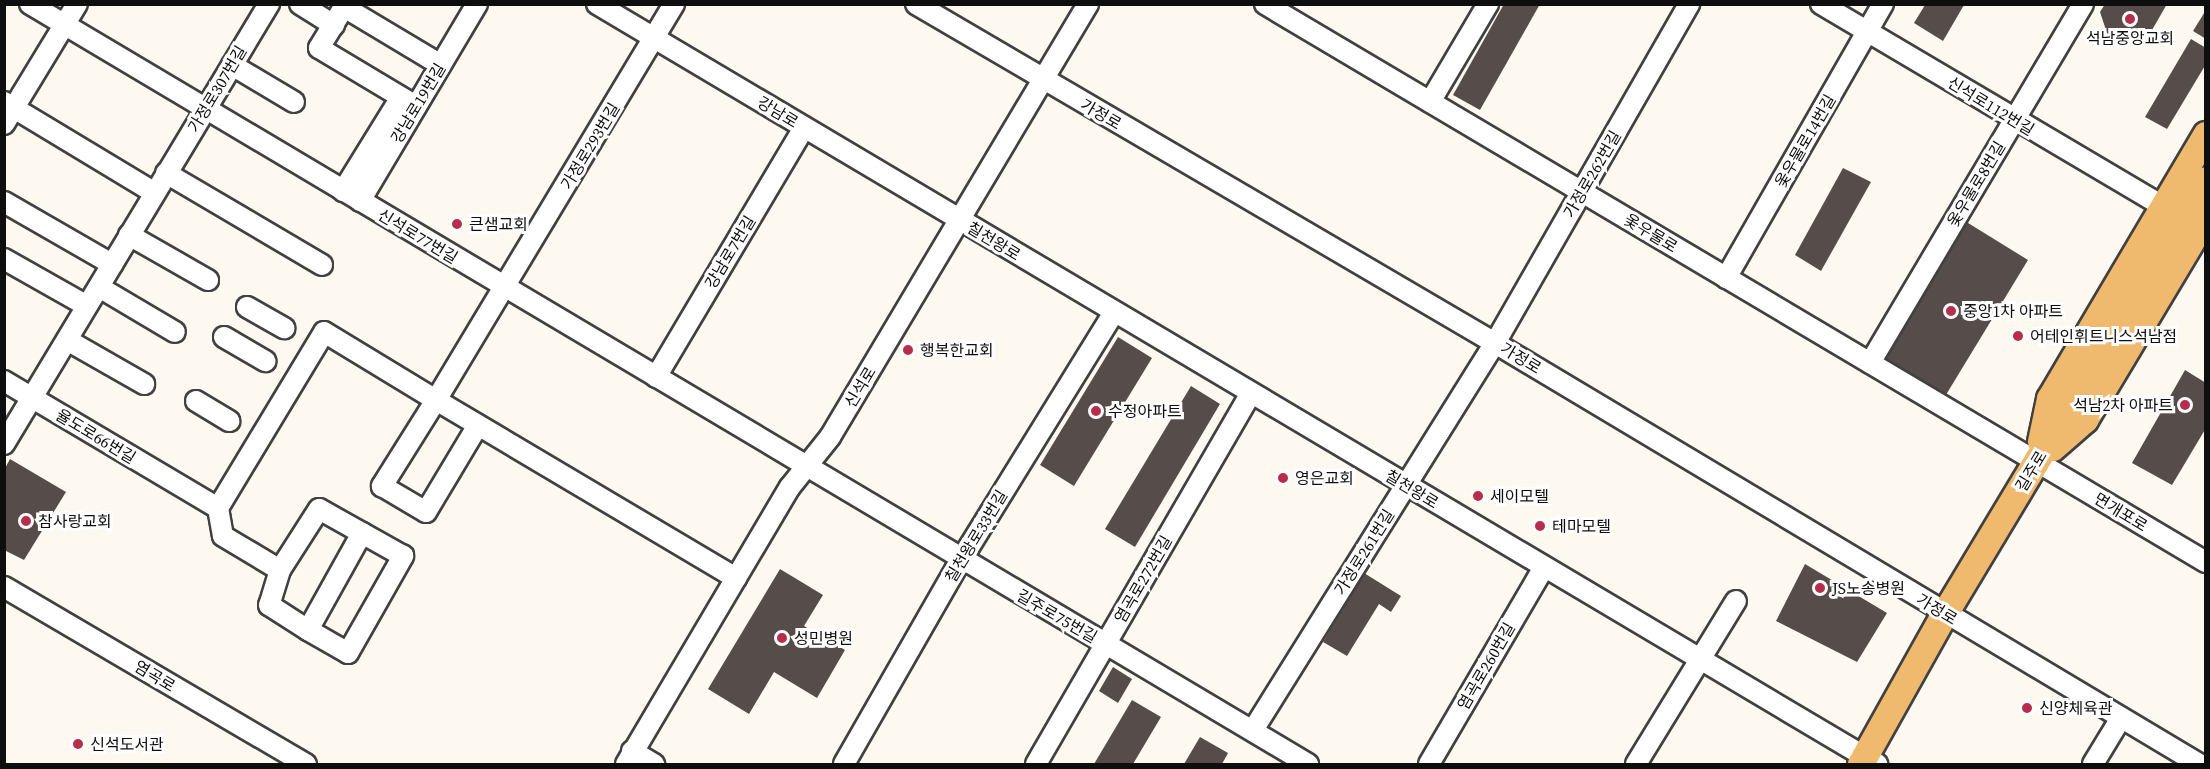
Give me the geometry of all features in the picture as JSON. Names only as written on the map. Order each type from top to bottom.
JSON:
[{"type":"main road","points":[[2037,462],[2050,399],[2205,135]]},
{"type":"main road","name":"길주로","points":[[1868,762],[1945,614],[2205,180]]},
{"type":"main road","points":[[2037,462],[2085,420],[2203,227]]},
{"type":"street","name":"신석로77번길","points":[[30,4],[806,466]]},
{"type":"street","points":[[78,4],[8,111],[155,193]]},
{"type":"street","name":"가정로307번길","points":[[4,444],[269,4]]},
{"type":"street","points":[[300,4],[334,25]]},
{"type":"street","name":"강남로19번길","points":[[360,201],[409,102],[477,4]]},
{"type":"street","name":"강남로","points":[[597,4],[959,220]]},
{"type":"street","name":"가정로293번길","points":[[478,425],[426,512],[382,486],[505,288],[674,4]]},
{"type":"street","name":"가정로","points":[[916,4],[1495,343],[2199,765]]},
{"type":"street","name":"신석로","points":[[629,758],[736,578],[806,466],[830,437],[1088,4]]},
{"type":"street","name":"옻우물로","points":[[1265,4],[1288,10],[1430,102],[2037,462]]},
{"type":"street","points":[[1430,102],[1488,4]]},
{"type":"street","name":"가정로262번길","points":[[1495,343],[1689,4]]},
{"type":"street","name":"신석로112번길","points":[[1821,4],[2163,206]]},
{"type":"street","name":"옻우물로14번길","points":[[1726,278],[1883,4]]},
{"type":"street","name":"옻우물로8번길","points":[[1870,363],[2083,4]]},
{"type":"street","points":[[343,191],[409,102],[320,48],[344,7],[431,59]]},
{"type":"street","points":[[232,65],[294,102]]},
{"type":"street","name":"강남로7번길","points":[[656,377],[804,128]]},
{"type":"street","points":[[166,174],[322,265]]},
{"type":"street","points":[[4,202],[112,264]]},
{"type":"street","name":"칠천왕로","points":[[959,220],[1868,762]]},
{"type":"street","points":[[129,235],[208,280]]},
{"type":"street","points":[[4,259],[87,306]]},
{"type":"street","points":[[99,288],[175,332]]},
{"type":"street","points":[[247,307],[284,328]]},
{"type":"street","name":"칠천왕로33번길","points":[[844,765],[961,560],[1114,312]]},
{"type":"street","points":[[280,570],[223,537],[218,508],[324,332],[736,578]]},
{"type":"street","points":[[224,337],[265,361]]},
{"type":"street","points":[[67,340],[144,384]]},
{"type":"street","name":"가정로261번길","points":[[1253,730],[1495,343]]},
{"type":"street","name":"율도로66번길","points":[[4,381],[218,508]]},
{"type":"street","name":"염곡로272번길","points":[[1036,765],[1251,393]]},
{"type":"street","points":[[196,401],[229,421]]},
{"type":"street","name":"면개포로","points":[[2037,462],[2205,562]]},
{"type":"street","name":"길주로75번길","points":[[806,466],[961,560],[1253,730],[1308,765]]},
{"type":"street","points":[[319,509],[362,533],[403,556],[348,653],[268,605],[280,570],[319,509]]},
{"type":"street","points":[[308,630],[362,533]]},
{"type":"street","name":"염곡로260번길","points":[[1429,765],[1544,567]]},
{"type":"street","name":"염곡로","points":[[4,587],[303,764]]},
{"type":"street","points":[[1636,765],[1736,601]]},
{"type":"street","points":[[2094,765],[2121,718]]},
{"type":"street","points":[[629,758],[654,765]]},
{"type":"building","points":[[1504,4],[1540,4],[1480,110],[1453,95]]},
{"type":"building","name":"석남중앙교회","points":[[2105,4],[2167,4],[2148,37],[2133,46],[2108,36],[2100,12]]},
{"type":"building","points":[[1925,5],[1964,5],[1943,41],[1914,23]]},
{"type":"building","points":[[2206,10],[2206,39],[2193,31]]},
{"type":"building","points":[[2191,39],[2206,48],[2206,64],[2167,129],[2145,117]]},
{"type":"building","points":[[1843,168],[1871,182],[1821,271],[1795,255]]},
{"type":"building","name":"중앙1차 아파트","points":[[1960,218],[2028,260],[1941,403],[1875,363]]},
{"type":"building","name":"수정아파트","points":[[1118,337],[1152,358],[1074,486],[1040,465]]},
{"type":"building","name":"석남2차 아파트","points":[[2185,370],[2206,383],[2206,428],[2172,485],[2132,463]]},
{"type":"building","points":[[1191,386],[1220,404],[1135,547],[1105,529]]},
{"type":"building","name":"참사랑교회","points":[[10,459],[66,492],[24,560],[4,550],[4,470]]},
{"type":"building","name":"JS노송병원","points":[[1805,564],[1887,613],[1857,662],[1776,621]]},
{"type":"building","name":"성민병원","points":[[780,569],[823,595],[804,626],[845,650],[817,698],[774,672],[749,714],[708,689]]},
{"type":"building","points":[[1364,573],[1401,596],[1391,612],[1379,604],[1347,656],[1323,642]]},
{"type":"building","points":[[1113,667],[1132,679],[1118,703],[1099,691]]},
{"type":"building","points":[[1132,700],[1161,717],[1133,764],[1094,764]]},
{"type":"building","points":[[1200,737],[1228,753],[1222,764],[1184,764]]},
{"type":"place","name":"석남중앙교회","points":[[2130,19]]},
{"type":"place","name":"큰샘교회","points":[[457,224]]},
{"type":"place","name":"중앙1차 아파트","points":[[1951,311]]},
{"type":"place","name":"어테인휘트니스석남점","points":[[2018,336]]},
{"type":"place","name":"행복한교회","points":[[908,350]]},
{"type":"place","name":"석남2차 아파트","points":[[2185,405]]},
{"type":"place","name":"수정아파트","points":[[1096,411]]},
{"type":"place","name":"영은교회","points":[[1283,478]]},
{"type":"place","name":"세이모텔","points":[[1478,496]]},
{"type":"place","name":"참사랑교회","points":[[26,521]]},
{"type":"place","name":"테마모텔","points":[[1540,526]]},
{"type":"place","name":"JS노송병원","points":[[1820,588]]},
{"type":"place","name":"성민병원","points":[[782,638]]},
{"type":"place","name":"신양체육관","points":[[2027,708]]},
{"type":"place","name":"신석도서관","points":[[78,744]]}]
